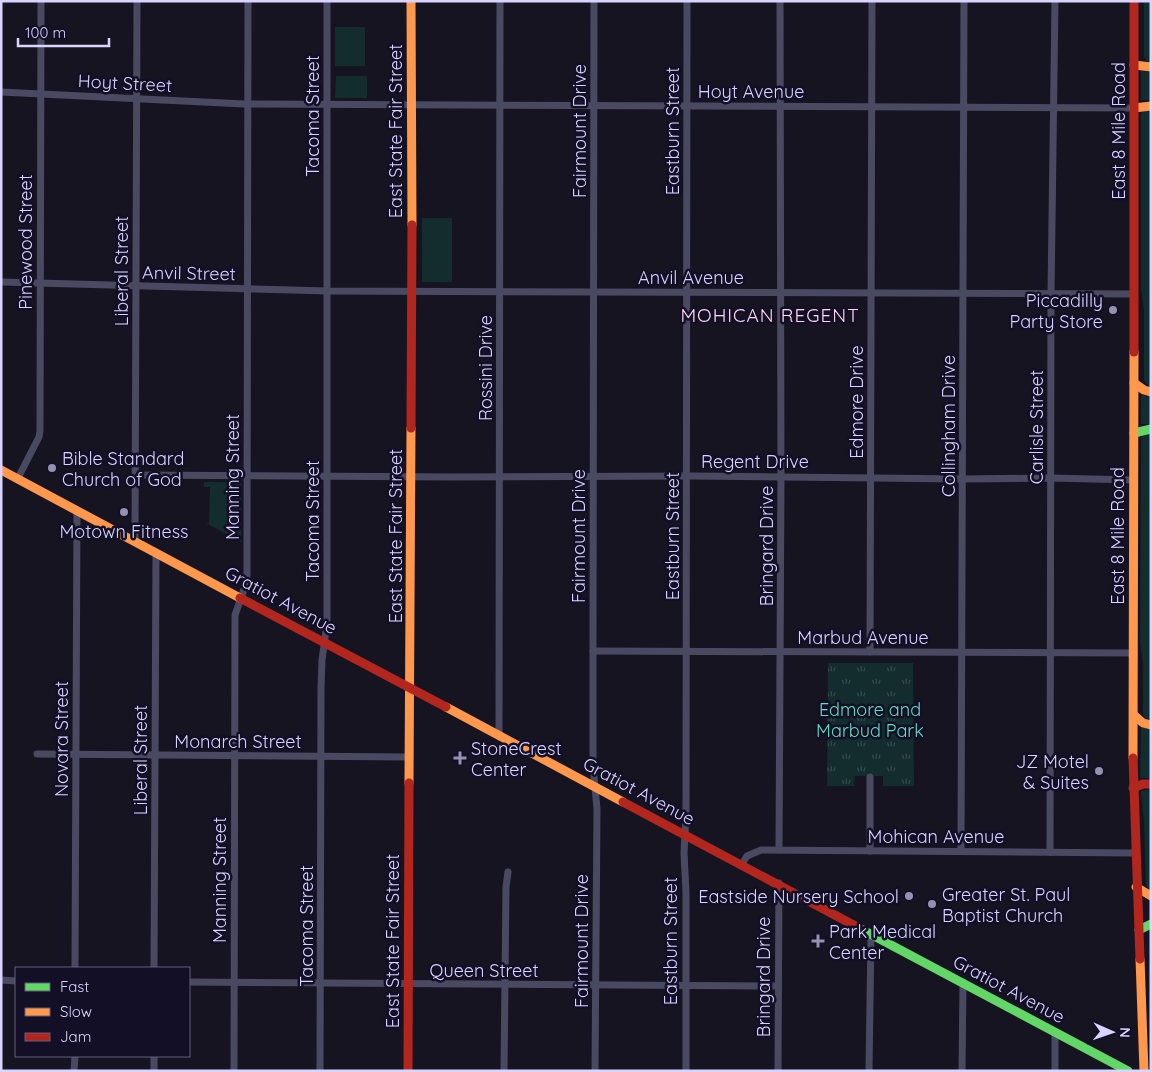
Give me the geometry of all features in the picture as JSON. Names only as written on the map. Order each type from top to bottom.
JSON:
[{"type":"main road","name":"East State Fair Street","points":[[408,1071],[412,1]]},
{"type":"main road","name":"East 8 Mile Road","points":[[1134,1],[1134,788],[1144,1071]]},
{"type":"main road","points":[[1134,65],[1151,68]]},
{"type":"main road","points":[[1134,108],[1151,106]]},
{"type":"main road","points":[[1134,383],[1144,390],[1151,392]]},
{"type":"main road","points":[[1134,433],[1151,429]]},
{"type":"main road","name":"Gratiot Avenue","points":[[1,470],[779,883],[1128,1071]]},
{"type":"main road","points":[[1134,714],[1143,723],[1151,725]]},
{"type":"main road","points":[[1134,788],[1143,784],[1151,784]]},
{"type":"main road","points":[[1136,887],[1151,896]]},
{"type":"main road","points":[[1139,930],[1151,924]]},
{"type":"street","name":"Pinewood Street","points":[[18,478],[39,437],[40,430],[41,1]]},
{"type":"street","name":"Liberal Street","points":[[135,541],[137,1]]},
{"type":"street","name":"Manning Street","points":[[234,1071],[236,614],[247,581],[248,1]]},
{"type":"street","name":"Tacoma Street","points":[[320,1071],[321,688],[324,642],[328,622],[327,1]]},
{"type":"street","name":"Rossini Drive","points":[[499,734],[500,1]]},
{"type":"street","name":"Fairmount Drive","points":[[594,1],[593,651],[594,785],[597,806],[595,1071]]},
{"type":"street","name":"Eastburn Street","points":[[686,1071],[688,1]]},
{"type":"street","name":"Bringard Drive","points":[[779,850],[781,477],[780,1]]},
{"type":"street","name":"Edmore Drive","points":[[870,652],[872,1]]},
{"type":"street","name":"Collingham Drive","points":[[962,851],[964,1]]},
{"type":"street","name":"Carlisle Street","points":[[1050,852],[1051,294],[1055,1]]},
{"type":"street","name":"Hoyt Street","points":[[1,92],[248,104]]},
{"type":"street","name":"Hoyt Avenue","points":[[248,104],[1134,108]]},
{"type":"street","points":[[1,282],[40,283]]},
{"type":"street","name":"Anvil Street","points":[[40,283],[247,289]]},
{"type":"street","name":"Anvil Avenue","points":[[247,289],[328,291],[1134,294]]},
{"type":"street","name":"Regent Drive","points":[[136,474],[411,477],[1051,478],[1134,480]]},
{"type":"street","name":"Novara Street","points":[[75,967],[77,510]]},
{"type":"street","name":"Liberal Street","points":[[154,967],[156,552]]},
{"type":"street","name":"Marbud Avenue","points":[[593,651],[1134,654]]},
{"type":"street","name":"Monarch Street","points":[[37,754],[408,757]]},
{"type":"street","points":[[870,777],[870,851]]},
{"type":"street","name":"Mohican Avenue","points":[[742,864],[747,856],[761,850],[1135,853]]},
{"type":"street","points":[[504,1071],[506,887],[508,872]]},
{"type":"street","name":"Bringard Drive","points":[[778,1071],[779,883]]},
{"type":"street","points":[[870,1071],[871,934]]},
{"type":"street","points":[[1,980],[15,981]]},
{"type":"street","name":"Queen Street","points":[[190,982],[778,986]]},
{"type":"street","points":[[962,982],[962,1071]]},
{"type":"street","points":[[1055,1071],[1056,1032]]},
{"type":"street","points":[[74,1057],[74,1071]]},
{"type":"street","points":[[154,1057],[154,1071]]},
{"type":"green space","points":[[1144,1],[1151,1],[1151,63],[1146,61],[1144,56]]},
{"type":"green space","points":[[335,27],[365,27],[365,66],[335,66]]},
{"type":"green space","points":[[1141,71],[1151,72],[1151,100],[1141,100]]},
{"type":"green space","points":[[336,76],[367,76],[367,98],[335,98]]},
{"type":"green space","points":[[1151,110],[1151,386],[1149,387],[1144,380],[1144,312],[1141,288],[1141,114]]},
{"type":"green space","points":[[422,218],[452,218],[452,282],[422,282]]},
{"type":"green space","points":[[1141,395],[1151,396],[1151,424],[1141,424]]},
{"type":"green space","points":[[1151,434],[1150,720],[1144,717],[1143,713],[1143,663],[1140,642],[1141,437]]},
{"type":"green space","points":[[204,482],[241,482],[241,542],[206,523],[209,523],[210,487],[204,487]]},
{"type":"green space","name":"Edmore and Marbud Park","points":[[828,663],[913,663],[914,786],[883,786],[883,776],[855,776],[854,786],[827,786]]},
{"type":"green space","points":[[1141,727],[1151,729],[1151,778],[1140,778]]},
{"type":"green space","points":[[1151,789],[1151,891],[1146,884],[1141,791]]},
{"type":"traffic: fast","points":[[1134,433],[1151,429]]},
{"type":"traffic: fast","points":[[1139,930],[1151,924]]},
{"type":"traffic: fast","points":[[861,929],[1128,1071]]},
{"type":"traffic: slow","points":[[411,1],[412,225]]},
{"type":"traffic: slow","points":[[1134,65],[1151,67]]},
{"type":"traffic: slow","points":[[1134,108],[1151,106]]},
{"type":"traffic: slow","points":[[1133,758],[1134,352]]},
{"type":"traffic: slow","points":[[1134,383],[1144,390],[1151,392]]},
{"type":"traffic: slow","points":[[409,783],[411,428]]},
{"type":"traffic: slow","points":[[1,470],[240,598]]},
{"type":"traffic: slow","points":[[446,707],[623,802]]},
{"type":"traffic: slow","points":[[1134,715],[1143,723],[1151,725]]},
{"type":"traffic: slow","points":[[1136,887],[1151,896]]},
{"type":"traffic: slow","points":[[1140,959],[1144,1071]]},
{"type":"traffic: jam","points":[[1134,1],[1134,352]]},
{"type":"traffic: jam","points":[[411,428],[412,225]]},
{"type":"traffic: jam","points":[[240,598],[446,707]]},
{"type":"traffic: jam","points":[[1133,758],[1140,959]]},
{"type":"traffic: jam","points":[[408,1071],[409,783]]},
{"type":"traffic: jam","points":[[1133,788],[1143,784],[1151,784]]},
{"type":"traffic: jam","points":[[623,802],[861,929]]},
{"type":"place","name":"Piccadilly Party Store","points":[[1113,310]]},
{"type":"place","name":"Bible Standard Church of God","points":[[52,468]]},
{"type":"place","name":"Motown Fitness","points":[[124,512]]},
{"type":"place","name":"StoneCrest Center","points":[[460,758]]},
{"type":"place","name":"JZ Motel & Suites","points":[[1099,771]]},
{"type":"place","name":"Eastside Nursery School","points":[[909,896]]},
{"type":"place","name":"Greater St. Paul Baptist Church","points":[[932,904]]},
{"type":"place","name":"Park Medical Center","points":[[818,941]]},
{"type":"district","name":"MOHICAN REGENT","points":[[770,315]]}]
